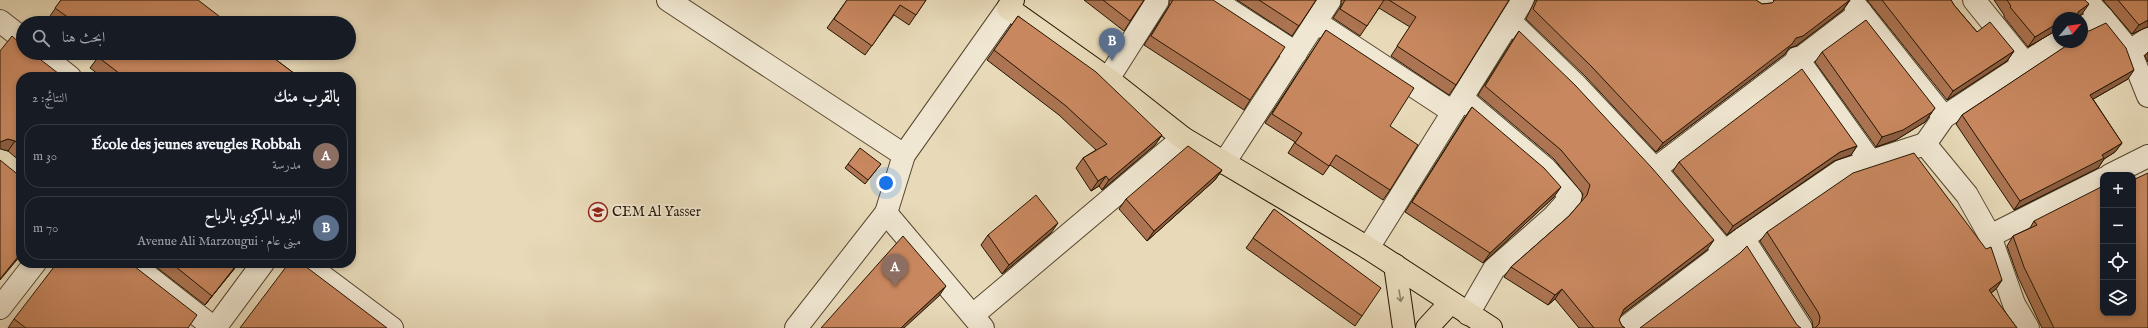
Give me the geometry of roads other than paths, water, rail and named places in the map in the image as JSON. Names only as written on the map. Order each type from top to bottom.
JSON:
[{"type":"main road","points":[[1011,4],[1183,138],[1368,248],[1491,328]]},
{"type":"main road","points":[[1395,265],[1404,328]]},
{"type":"main road","points":[[1427,328],[1464,311]]},
{"type":"street","points":[[668,0],[904,155]]},
{"type":"street","points":[[1108,79],[1158,0]]},
{"type":"street","points":[[1214,0],[1296,53]]},
{"type":"street","points":[[1224,163],[1330,0]]},
{"type":"street","points":[[1757,0],[1759,2],[1762,0]]},
{"type":"street","points":[[1974,0],[2024,62]]},
{"type":"street","points":[[2086,0],[2130,51],[2148,96]]},
{"type":"street","points":[[796,328],[886,213],[904,155],[1011,4]]},
{"type":"street","points":[[1368,248],[1458,105],[1516,6],[1577,86],[1654,169],[1726,253]]},
{"type":"street","points":[[1654,169],[1797,58],[1856,6],[1944,117]]},
{"type":"street","points":[[2088,25],[2102,17]]},
{"type":"street","points":[[0,21],[16,34]]},
{"type":"street","points":[[1316,22],[1458,105],[1546,169],[1571,197],[1553,217],[1494,269],[1464,311]]},
{"type":"street","points":[[2130,51],[2148,39]]},
{"type":"street","points":[[1625,328],[1726,253],[1743,238],[1841,171],[1925,144],[1944,117],[2024,62],[2052,46]]},
{"type":"street","points":[[1797,58],[1871,162]]},
{"type":"street","points":[[49,60],[64,72]]},
{"type":"street","points":[[886,213],[978,322],[1183,138]]},
{"type":"street","points":[[1925,144],[1967,195],[1990,236],[2014,304],[2028,328]]},
{"type":"street","points":[[2116,172],[2148,156]]},
{"type":"street","points":[[1990,236],[2100,181]]},
{"type":"street","points":[[1743,238],[1801,328]]},
{"type":"street","points":[[0,308],[31,268]]},
{"type":"street","points":[[137,268],[214,328],[259,268]]},
{"type":"street","points":[[312,268],[392,328]]},
{"type":"place","name":"البريد المركزي بالرباح","points":[[1112,61]]},
{"type":"place","name":"CEM Al Yasser","points":[[598,212]]},
{"type":"place","name":"École des jeunes aveugles Robbah","points":[[895,287]]}]
